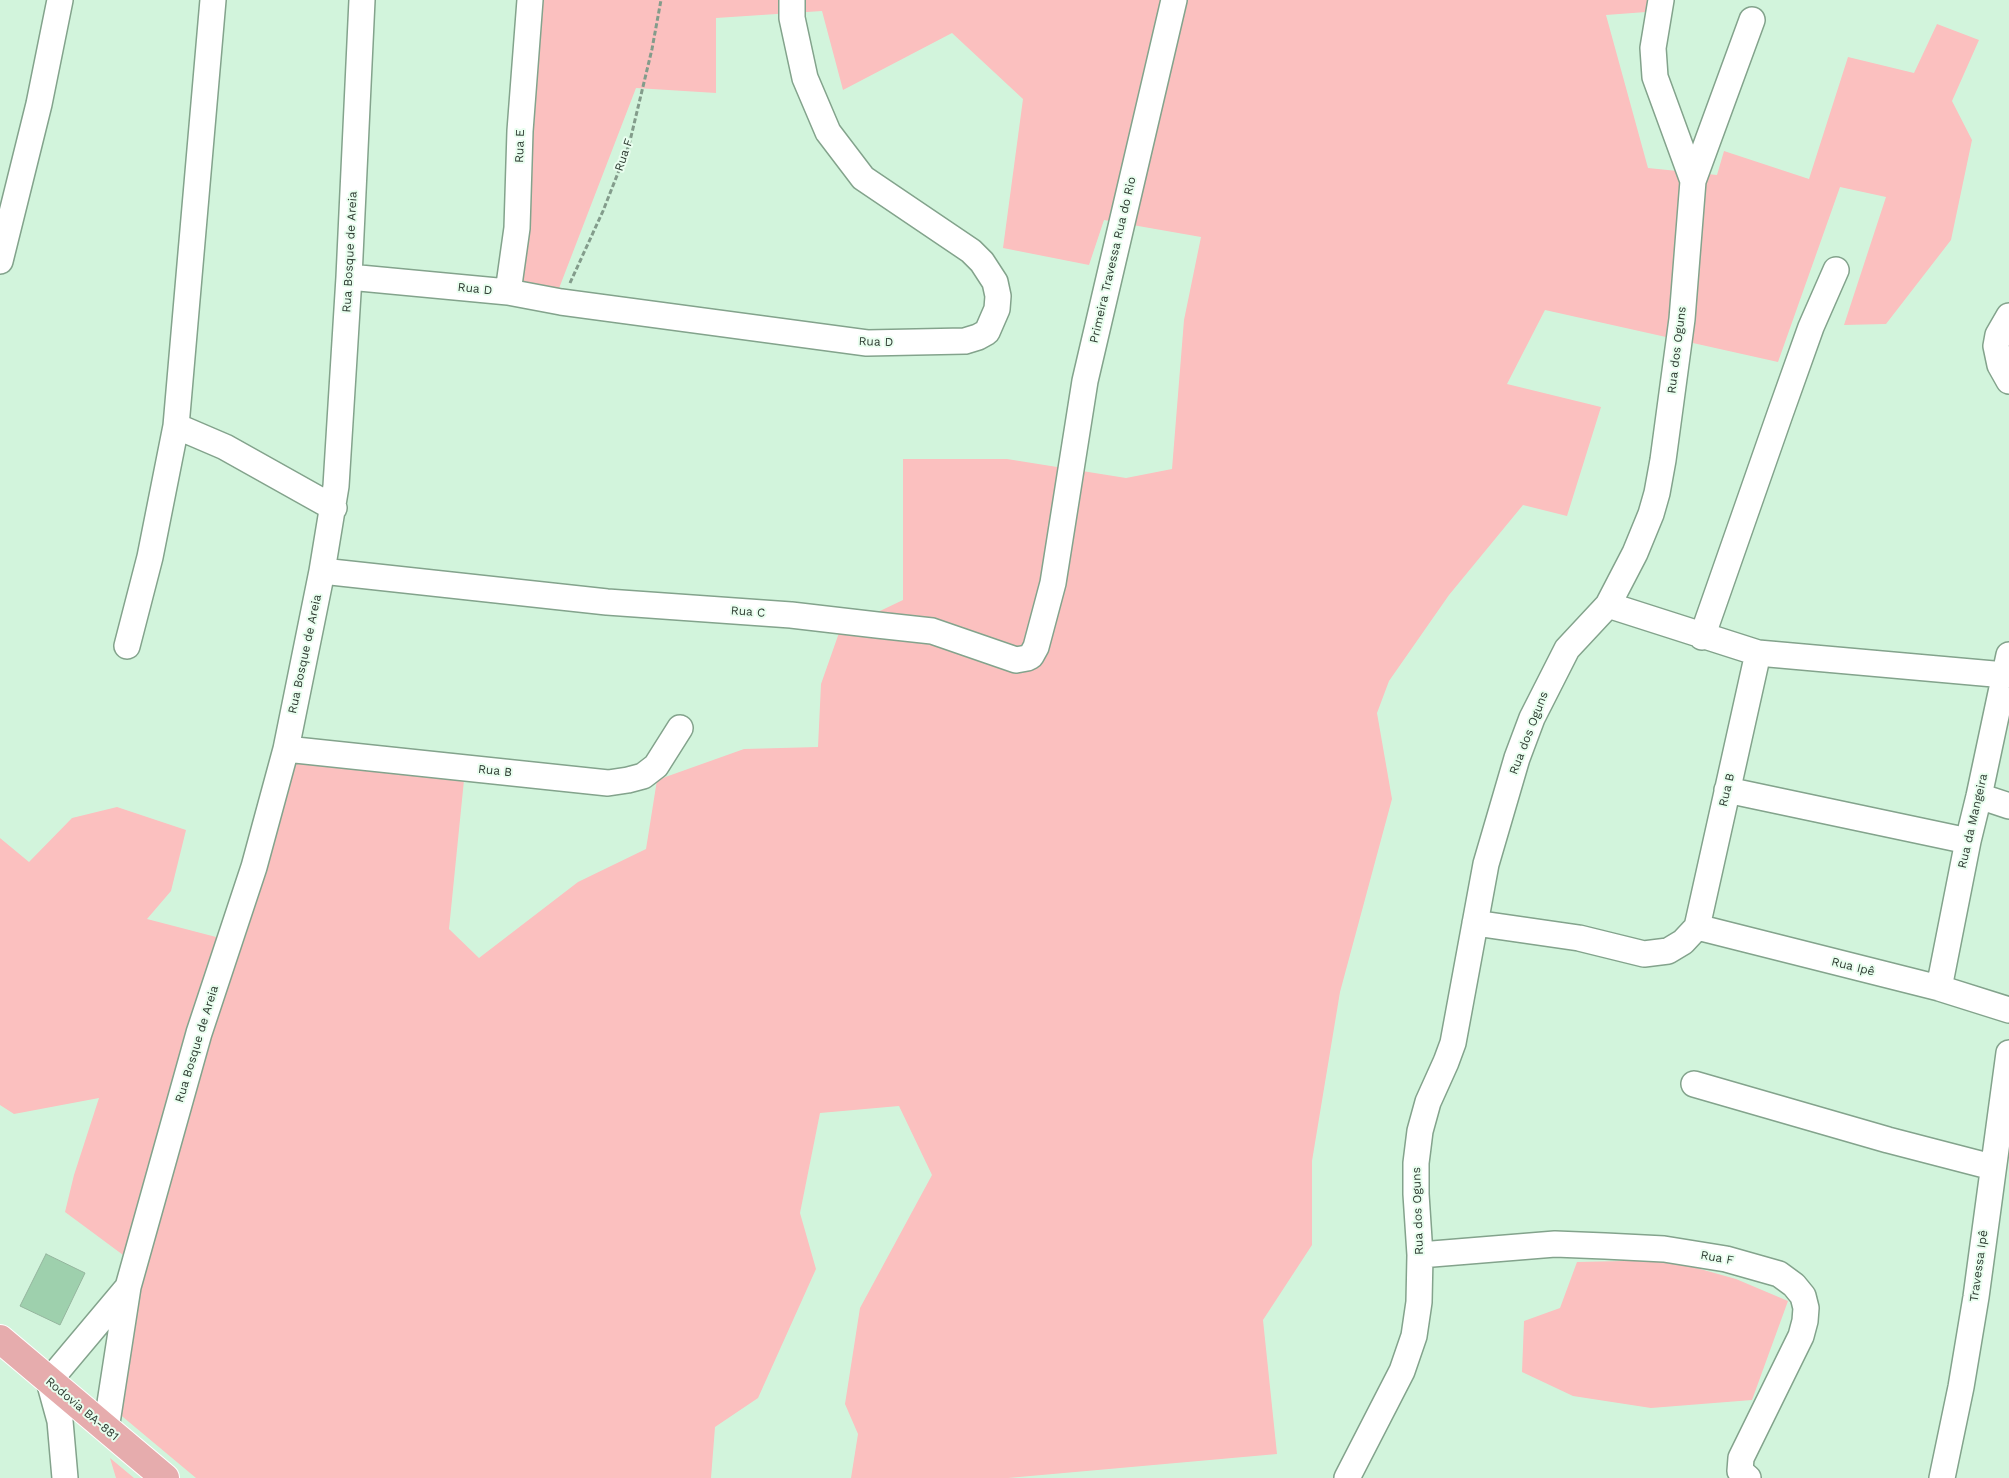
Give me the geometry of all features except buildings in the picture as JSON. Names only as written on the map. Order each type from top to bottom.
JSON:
[{"type":"main road","name":"Rodovia BA-881","points":[[0,1338],[165,1478]]},
{"type":"street","points":[[0,261],[39,104],[60,0]]},
{"type":"street","points":[[127,646],[150,557],[176,426],[213,0]]},
{"type":"street","name":"Rua Bosque de Areia","points":[[106,1428],[128,1287],[199,1033],[254,866],[286,749],[334,508],[349,277],[362,0]]},
{"type":"street","name":"Rua E","points":[[508,292],[516,235],[520,131],[530,0]]},
{"type":"street","name":"Rua D","points":[[349,277],[508,292],[562,302],[867,343],[965,341],[978,338],[986,332],[997,309],[998,296],[995,282],[982,262],[971,251],[863,178],[828,132],[805,78],[792,18],[792,0]]},
{"type":"street","name":"Primeira Travessa Rua do Rio","points":[[1061,521],[1085,381],[1174,0]]},
{"type":"street","name":"Rua dos Oguns","points":[[1346,1478],[1390,1396],[1414,1336],[1418,1302],[1420,1254],[1416,1163],[1420,1131],[1428,1102],[1446,1062],[1452,1043],[1486,864],[1517,758],[1532,718],[1567,650],[1608,605],[1635,554],[1657,494],[1682,319],[1693,181],[1655,77],[1653,48],[1661,0]]},
{"type":"street","points":[[1693,181],[1752,20]]},
{"type":"street","points":[[1702,637],[1811,327],[1836,270]]},
{"type":"street","points":[[2009,316],[1998,335],[1996,346],[2000,365],[2009,380]]},
{"type":"street","points":[[176,426],[224,447],[334,508]]},
{"type":"street","name":"Rua C","points":[[322,571],[607,602],[791,615],[923,630],[976,645],[1016,660],[1031,656],[1036,647],[1053,583],[1061,521]]},
{"type":"street","points":[[1608,605],[1702,637],[1758,653],[2007,665]]},
{"type":"street","name":"Rua B","points":[[1697,927],[1758,653]]},
{"type":"street","name":"Rua da Mangeira","points":[[1939,988],[1968,841],[1980,796],[2007,665]]},
{"type":"street","name":"Rua B","points":[[286,749],[608,783],[643,776],[650,771],[664,756],[680,728]]},
{"type":"street","points":[[1727,790],[1968,841]]},
{"type":"street","points":[[1980,796],[2009,806]]},
{"type":"street","points":[[1475,923],[1579,938],[1644,954],[1668,951],[1683,942],[1697,927]]},
{"type":"street","name":"Rua Ipê","points":[[1697,927],[1939,988],[2009,1010]]},
{"type":"street","name":"Travessa Ipê","points":[[1942,1478],[1961,1387],[1976,1297],[2009,1052]]},
{"type":"street","points":[[1694,1084],[1888,1140],[1992,1167]]},
{"type":"street","name":"Rua F","points":[[1420,1254],[1555,1244],[1605,1246],[1664,1250],[1726,1259],[1779,1274],[1794,1285],[1803,1296],[1806,1308],[1806,1321],[1801,1336],[1741,1458],[1740,1471],[1748,1478]]},
{"type":"street","name":"Rua Bosque de Areia","points":[[49,1381],[128,1287]]},
{"type":"street","points":[[49,1381],[60,1421],[65,1478]]},
{"type":"path","name":"Rua F","points":[[562,302],[603,211],[629,145],[652,50],[661,0]]},
{"type":"shaded area","points":[[538,0],[1648,0],[1646,12],[1606,15],[1648,168],[1717,175],[1724,151],[1809,179],[1848,57],[1914,73],[1937,24],[1979,40],[1952,101],[1972,140],[1951,240],[1886,324],[1844,325],[1886,197],[1840,187],[1778,362],[1545,310],[1507,384],[1601,407],[1567,516],[1523,505],[1449,595],[1389,681],[1377,713],[1392,799],[1340,992],[1312,1161],[1312,1245],[1263,1320],[1277,1454],[1008,1478],[851,1478],[858,1434],[845,1404],[860,1308],[932,1175],[899,1106],[820,1113],[800,1213],[816,1269],[758,1398],[715,1427],[711,1478],[196,1478],[117,1412],[142,1269],[65,1212],[74,1175],[99,1098],[14,1114],[0,1105],[0,838],[29,862],[72,818],[117,807],[186,830],[171,891],[147,919],[243,944],[267,867],[292,760],[464,780],[449,929],[479,958],[578,882],[646,849],[657,780],[744,749],[818,747],[821,684],[840,630],[903,600],[903,459],[1007,459],[1126,478],[1172,469],[1184,320],[1201,237],[1104,220],[1089,265],[1003,248],[1023,99],[952,33],[843,90],[822,11],[716,18],[716,93],[636,88],[558,291],[522,282]]},
{"type":"shaded area","points":[[1668,1260],[1736,1279],[1788,1301],[1752,1400],[1651,1408],[1573,1396],[1522,1372],[1524,1321],[1560,1308],[1577,1262]]},
{"type":"shaded area","points":[[110,1458],[134,1478],[116,1478]]}]
